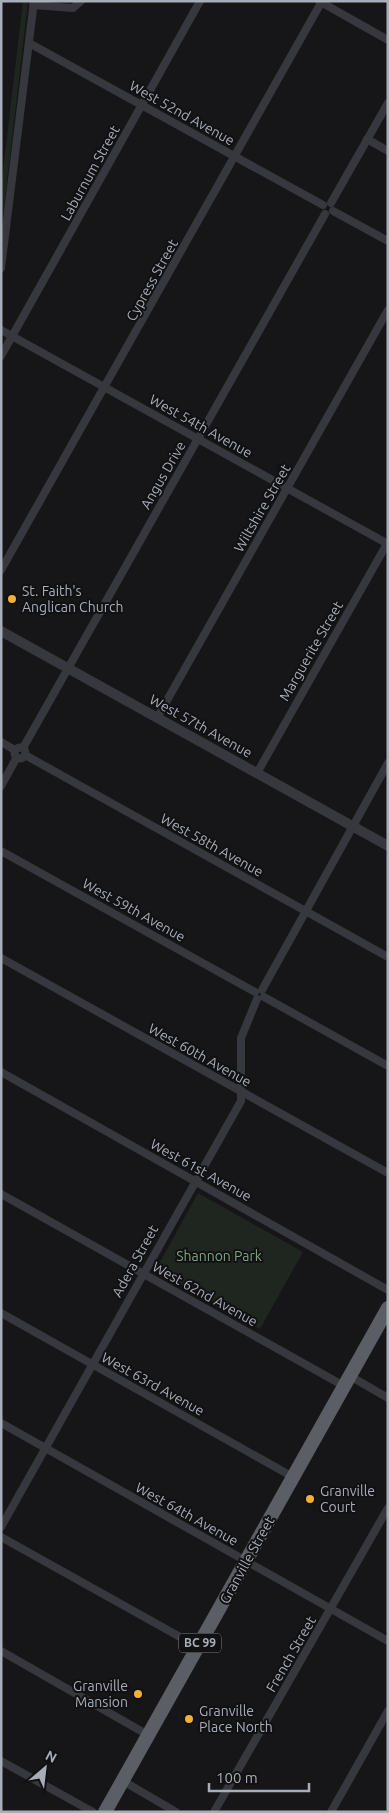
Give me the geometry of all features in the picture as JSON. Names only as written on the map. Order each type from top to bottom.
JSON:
[{"type":"highway","name":"Granville Street","points":[[106,1812],[388,1308]]},
{"type":"street","points":[[1,268],[34,3],[73,8],[81,1]]},
{"type":"street","name":"Laburnum Street","points":[[1,356],[143,106],[200,1]]},
{"type":"street","points":[[321,2],[388,40]]},
{"type":"street","name":"Cypress Street","points":[[1,570],[321,2]]},
{"type":"street","name":"West 52nd Avenue","points":[[30,42],[388,241]]},
{"type":"street","name":"Angus Drive","points":[[1,786],[388,103]]},
{"type":"street","points":[[367,139],[388,151]]},
{"type":"street","name":"Wiltshire Street","points":[[157,718],[388,310]]},
{"type":"street","name":"West 54th Avenue","points":[[1,330],[387,543]]},
{"type":"street","name":"Marguerite Street","points":[[257,773],[387,543]]},
{"type":"street","name":"West 57th Avenue","points":[[1,631],[388,846]]},
{"type":"street","name":"West 58th Avenue","points":[[1,742],[388,957]]},
{"type":"street","name":"Adera Street","points":[[1,1527],[46,1452],[92,1364],[241,1101],[241,1038],[259,994],[349,836],[352,826],[388,763]]},
{"type":"street","name":"West 59th Avenue","points":[[1,851],[388,1066]]},
{"type":"street","name":"West 60th Avenue","points":[[1,958],[388,1173]]},
{"type":"street","name":"West 61st Avenue","points":[[1,1072],[388,1290]]},
{"type":"street","name":"West 62nd Avenue","points":[[1,1194],[143,1273],[347,1381],[388,1398]]},
{"type":"street","name":"West 63rd Avenue","points":[[1,1313],[293,1477]]},
{"type":"street","name":"West 64th Avenue","points":[[1,1423],[46,1452],[388,1641]]},
{"type":"street","name":"French Street","points":[[214,1812],[388,1508]]},
{"type":"street","points":[[1,1536],[198,1647]]},
{"type":"street","points":[[1,1651],[148,1735]]},
{"type":"street","points":[[331,1812],[388,1712]]},
{"type":"street","points":[[1,1761],[93,1812]]},
{"type":"street","points":[[123,1782],[176,1812]]},
{"type":"green space","points":[[23,1],[28,1],[1,233],[1,187]]},
{"type":"green space","name":"Shannon Park","points":[[198,1193],[303,1252],[260,1329],[155,1271]]},
{"type":"place","name":"St. Faith's Anglican Church","points":[[12,599]]},
{"type":"place","name":"Granville Court","points":[[310,1499]]},
{"type":"place","name":"Granville Mansion","points":[[138,1694]]},
{"type":"place","name":"Granville Place North","points":[[189,1719]]}]
